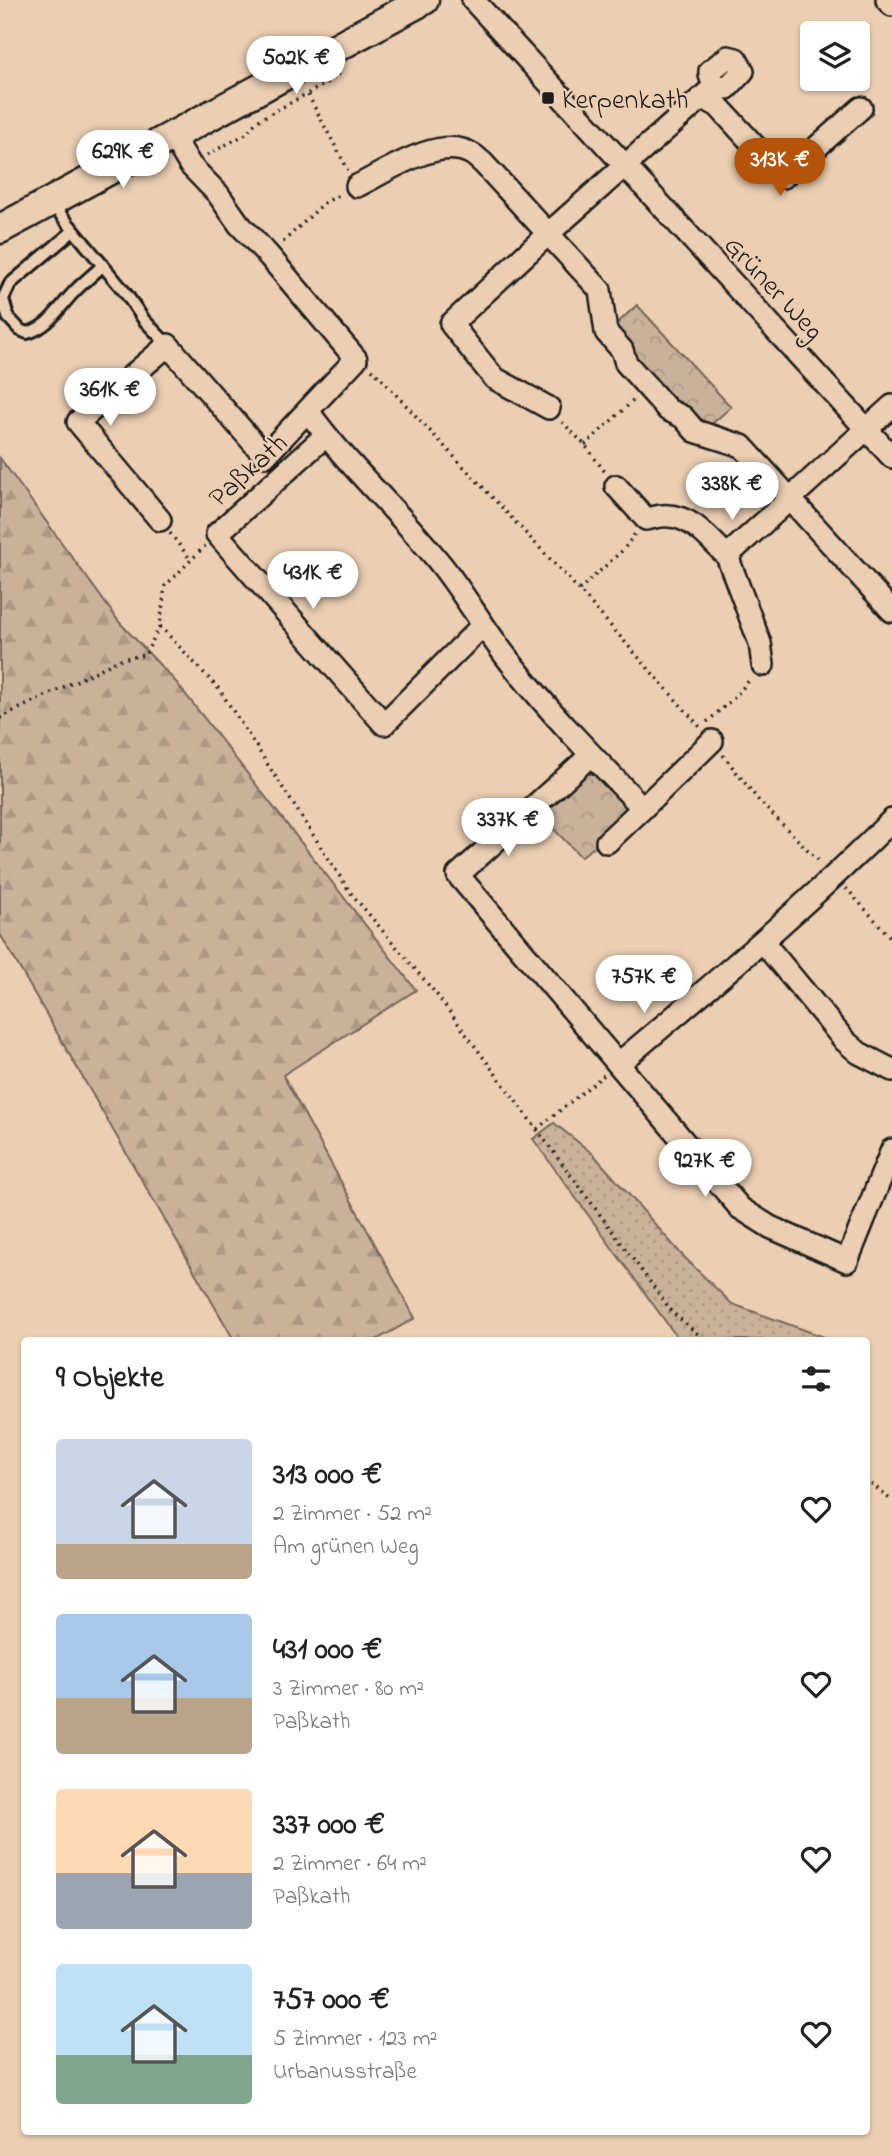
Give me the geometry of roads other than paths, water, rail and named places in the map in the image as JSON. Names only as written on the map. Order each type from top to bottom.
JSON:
[{"type":"main road","points":[[0,229],[424,0]]},
{"type":"street","name":"Grüner Weg","points":[[473,0],[892,457]]},
{"type":"street","points":[[887,0],[892,5]]},
{"type":"street","points":[[549,408],[494,377],[451,324],[709,91],[718,106],[783,177],[861,108]]},
{"type":"street","points":[[160,520],[78,422],[168,345],[265,456],[356,359],[190,165],[172,135]]},
{"type":"street","points":[[357,186],[425,152],[454,149],[470,153],[483,163],[600,290],[606,332],[622,350],[626,363],[668,410],[682,418],[695,431],[742,446],[892,611]]},
{"type":"street","points":[[727,556],[892,406]]},
{"type":"street","name":"Paßkath","points":[[308,411],[325,436],[443,568],[512,665],[591,755],[643,808]]},
{"type":"street","name":"Paßkath","points":[[325,436],[217,534],[384,724],[482,626]]},
{"type":"street","points":[[616,486],[646,519],[669,515],[683,519],[701,531],[727,556],[760,643],[763,665]]},
{"type":"street","points":[[607,842],[643,808],[706,734]]},
{"type":"street","points":[[591,755],[458,875],[740,1208],[770,1227],[847,1261],[892,1150]]},
{"type":"street","points":[[618,1064],[763,942],[892,821]]},
{"type":"street","points":[[763,942],[845,1041],[859,1053],[892,1070]]},
{"type":"lane","points":[[50,201],[124,290],[144,320],[168,345]]},
{"type":"lane","points":[[73,231],[10,284],[3,299],[4,308],[13,324],[27,333],[37,330],[49,322],[74,292],[102,266]]},
{"type":"place","name":"Kerpenkath","points":[[548,98]]}]
